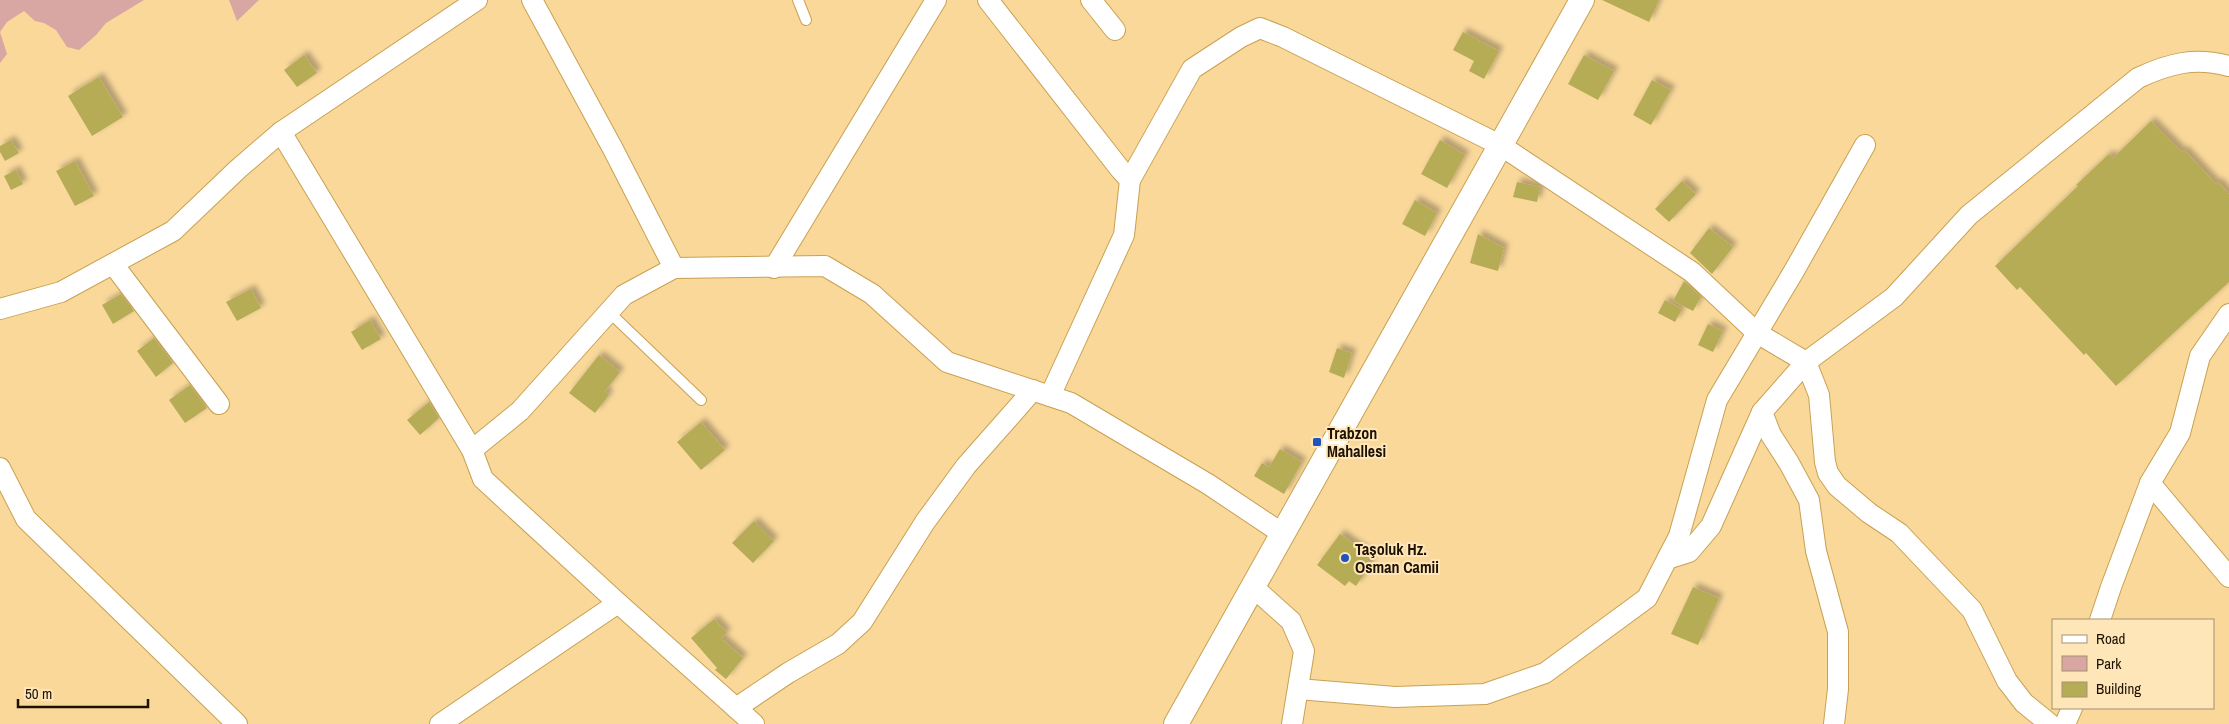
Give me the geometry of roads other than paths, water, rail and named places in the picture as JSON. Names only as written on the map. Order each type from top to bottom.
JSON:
[{"type":"street","points":[[0,309],[60,292],[173,231],[238,169],[281,132],[477,0]]},
{"type":"street","points":[[532,0],[614,149],[674,268]]},
{"type":"street","points":[[774,268],[936,0]]},
{"type":"street","points":[[988,0],[1130,180]]},
{"type":"street","points":[[1091,0],[1115,30]]},
{"type":"street","points":[[1176,724],[1582,0]]},
{"type":"street","points":[[736,708],[788,673],[838,644],[862,622],[925,522],[966,466],[1041,393],[1124,235],[1130,180],[1192,69],[1241,37],[1260,28],[1283,37],[1500,145],[1692,272],[1757,333],[1806,362],[1819,396],[1825,462],[1832,479],[1837,486],[1869,513],[1900,533],[1972,610],[2008,681],[2024,704],[2050,724]]},
{"type":"street","points":[[1668,559],[1689,552],[1712,526],[1762,412],[1806,362],[1894,297],[1969,215],[2138,78],[2155,70],[2190,61],[2208,61],[2229,66]]},
{"type":"street","points":[[281,132],[472,450],[483,479],[618,604],[754,724]]},
{"type":"street","points":[[1298,689],[1394,696],[1485,694],[1545,673],[1647,598],[1680,536],[1717,400],[1865,145]]},
{"type":"street","points":[[113,264],[219,404]]},
{"type":"street","points":[[472,450],[520,410],[551,378],[624,295],[674,268],[825,266],[872,294],[947,362],[1071,403],[1208,484],[1282,534]]},
{"type":"street","points":[[2100,619],[2150,483],[2180,433],[2200,356],[2229,314]]},
{"type":"street","points":[[1762,412],[1771,435],[1809,500],[1816,550],[1838,632],[1839,672],[1834,724]]},
{"type":"street","points":[[0,468],[26,519],[237,724]]},
{"type":"street","points":[[2150,483],[2229,577]]},
{"type":"street","points":[[1253,587],[1291,621],[1304,651],[1292,724]]},
{"type":"street","points":[[440,724],[618,604]]},
{"type":"street","points":[[2065,724],[2072,709]]},
{"type":"lane","points":[[798,0],[806,20]]},
{"type":"lane","points":[[608,312],[701,400]]},
{"type":"place","name":"Trabzon Mahallesi","points":[[1317,442]]},
{"type":"place","name":"Taşoluk Hz. Osman Camii","points":[[1345,558]]}]
